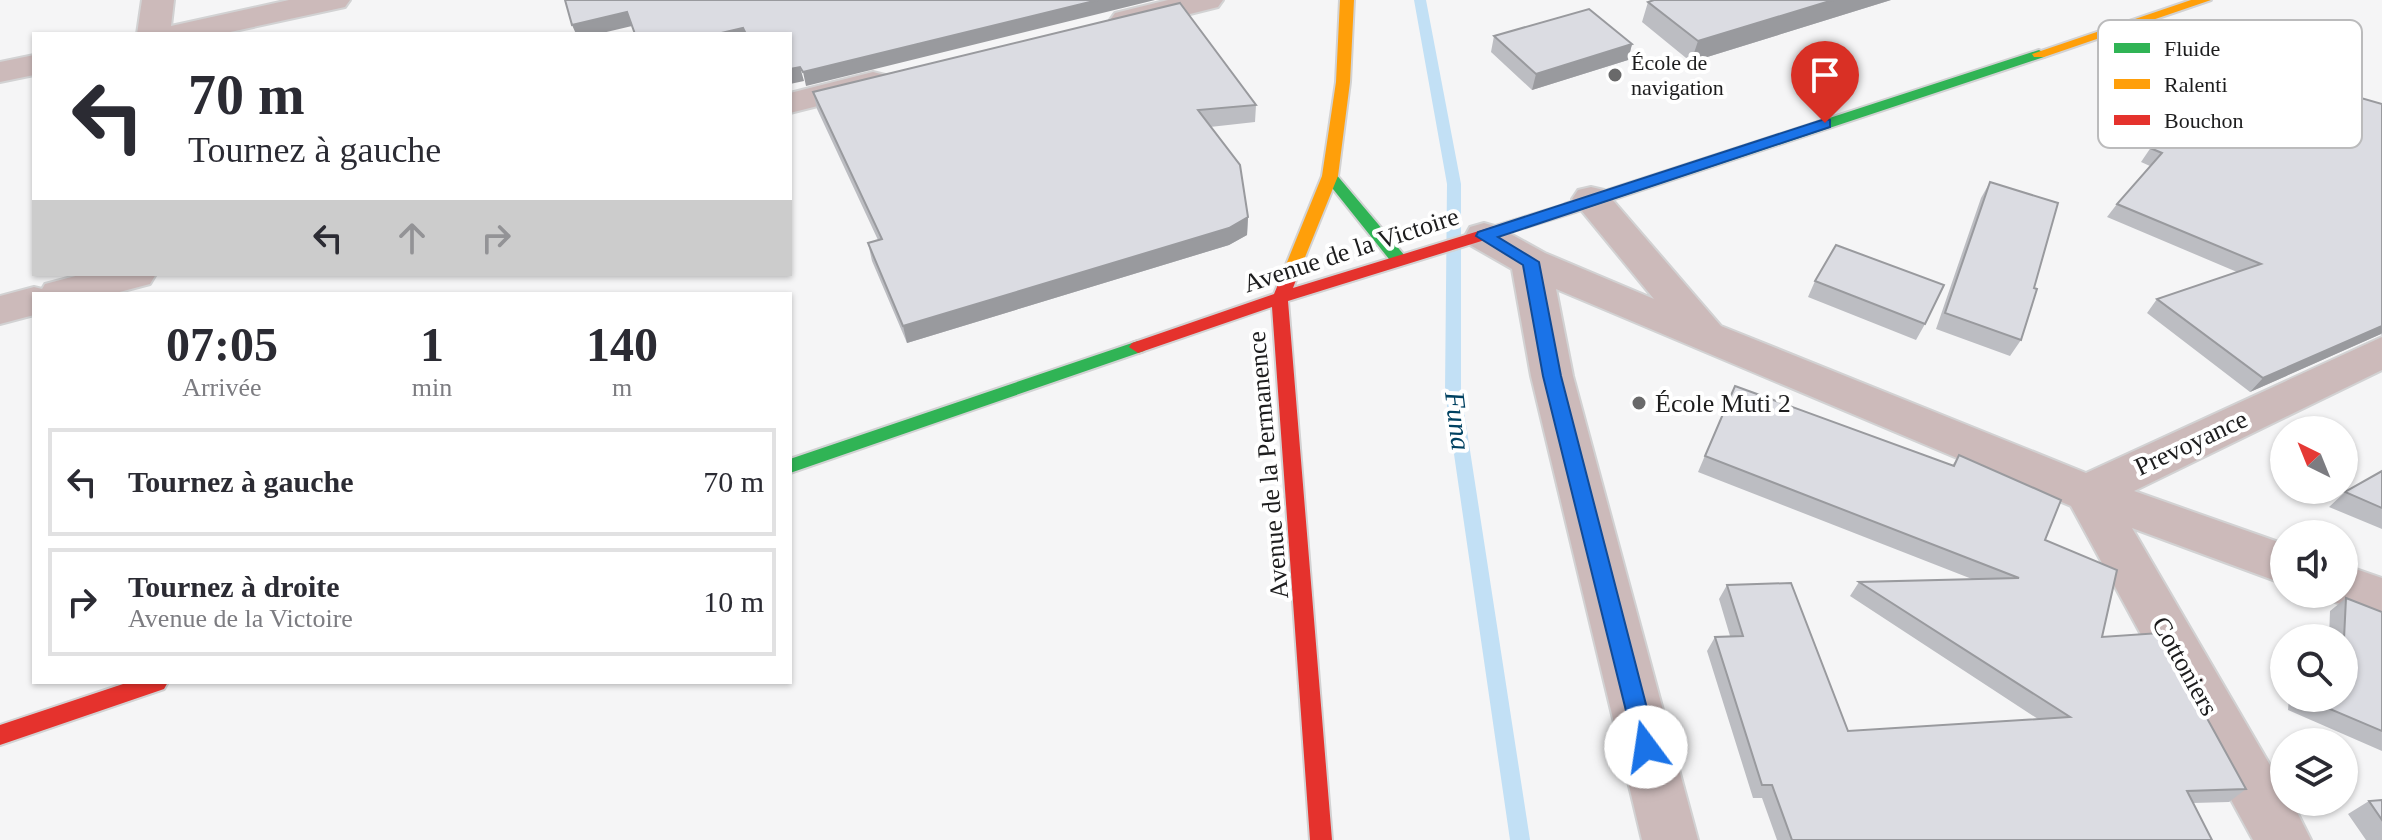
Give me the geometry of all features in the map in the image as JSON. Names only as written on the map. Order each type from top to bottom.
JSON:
[{"type":"main road","name":"Avenue de la Permanence","points":[[1321,840],[1280,299],[1330,176],[1343,82],[1347,0]]},
{"type":"main road","name":"Avenue de la Victoire","points":[[2142,20],[2204,0]]},
{"type":"main road","name":"Avenue de la Victoire","points":[[792,465],[1280,299],[2098,34]]},
{"type":"main road","points":[[1330,176],[1399,260]]},
{"type":"main road","points":[[0,735],[98,692],[145,684]]},
{"type":"street","points":[[153,32],[158,0]]},
{"type":"street","points":[[185,32],[334,0]]},
{"type":"street","points":[[1101,26],[1207,0]]},
{"type":"street","points":[[0,72],[32,65]]},
{"type":"street","points":[[792,102],[904,74]]},
{"type":"street","points":[[1591,199],[1709,338]]},
{"type":"street","points":[[1476,238],[1709,338],[2087,493],[2270,559]]},
{"type":"street","points":[[1531,262],[1552,376],[1670,840]]},
{"type":"street","points":[[69,292],[131,279]]},
{"type":"street","points":[[0,310],[32,302]]},
{"type":"street","name":"Prevoyance","points":[[2087,493],[2382,352]]},
{"type":"street","name":"Cottoniers","points":[[2087,493],[2283,840]]},
{"type":"street","points":[[2358,590],[2382,599]]},
{"type":"building","points":[[565,0],[1098,0],[803,72],[800,67],[792,69],[792,32],[745,32],[743,28],[726,32],[634,32],[627,12],[572,25]]},
{"type":"building","points":[[1833,0],[1698,41],[1648,2]]},
{"type":"building","points":[[1180,3],[1256,105],[1198,110],[1240,165],[1248,217],[1229,228],[903,326],[868,243],[882,239],[813,92]]},
{"type":"building","points":[[1589,9],[1632,44],[1536,74],[1494,36]]},
{"type":"building","points":[[2362,98],[2382,104],[2382,326],[2263,378],[2157,299],[2261,264],[2117,204],[2162,153],[2150,148],[2362,148]]},
{"type":"building","points":[[1990,182],[2058,203],[2021,340],[1945,313]]},
{"type":"building","points":[[1836,245],[1944,285],[1925,324],[1815,281]]},
{"type":"building","points":[[1735,386],[1954,466],[1959,455],[2061,500],[2045,540],[2117,570],[2102,637],[2160,633],[2246,789],[2187,791],[2212,840],[1792,840],[1772,785],[1762,785],[1715,637],[1743,636],[1727,585],[1791,583],[1848,731],[2070,717],[1859,582],[2019,578],[1705,456]]},
{"type":"building","points":[[2382,471],[2382,508],[2358,498],[2358,485]]},
{"type":"building","points":[[2358,603],[2382,612],[2382,731],[2337,712],[2358,712],[2358,624],[2345,624],[2346,608],[2358,608]]},
{"type":"building","points":[[2382,800],[2382,820],[2369,801]]},
{"type":"waterway","name":"Funa","points":[[1420,0],[1454,184],[1453,392],[1520,840]]},
{"type":"traffic: fast","points":[[1570,208],[2039,54]]},
{"type":"traffic: fast","points":[[1330,176],[1399,260]]},
{"type":"traffic: fast","points":[[792,465],[1138,347]]},
{"type":"traffic: slow","points":[[1291,272],[1330,176],[1343,82],[1347,0]]},
{"type":"traffic: slow","points":[[2143,20],[2204,0]]},
{"type":"traffic: slow","points":[[2039,54],[2098,35]]},
{"type":"traffic: jam","points":[[1138,347],[1330,281],[1570,208]]},
{"type":"traffic: jam","points":[[1291,272],[1280,299],[1321,840]]},
{"type":"traffic: jam","points":[[0,735],[151,684]]},
{"type":"place","name":"École de navigation","points":[[1615,75]]},
{"type":"place","name":"École Muti 2","points":[[1639,403]]},
{"type":"route","points":[[1646,747],[1552,376],[1531,262],[1484,236],[1825,123]]}]
